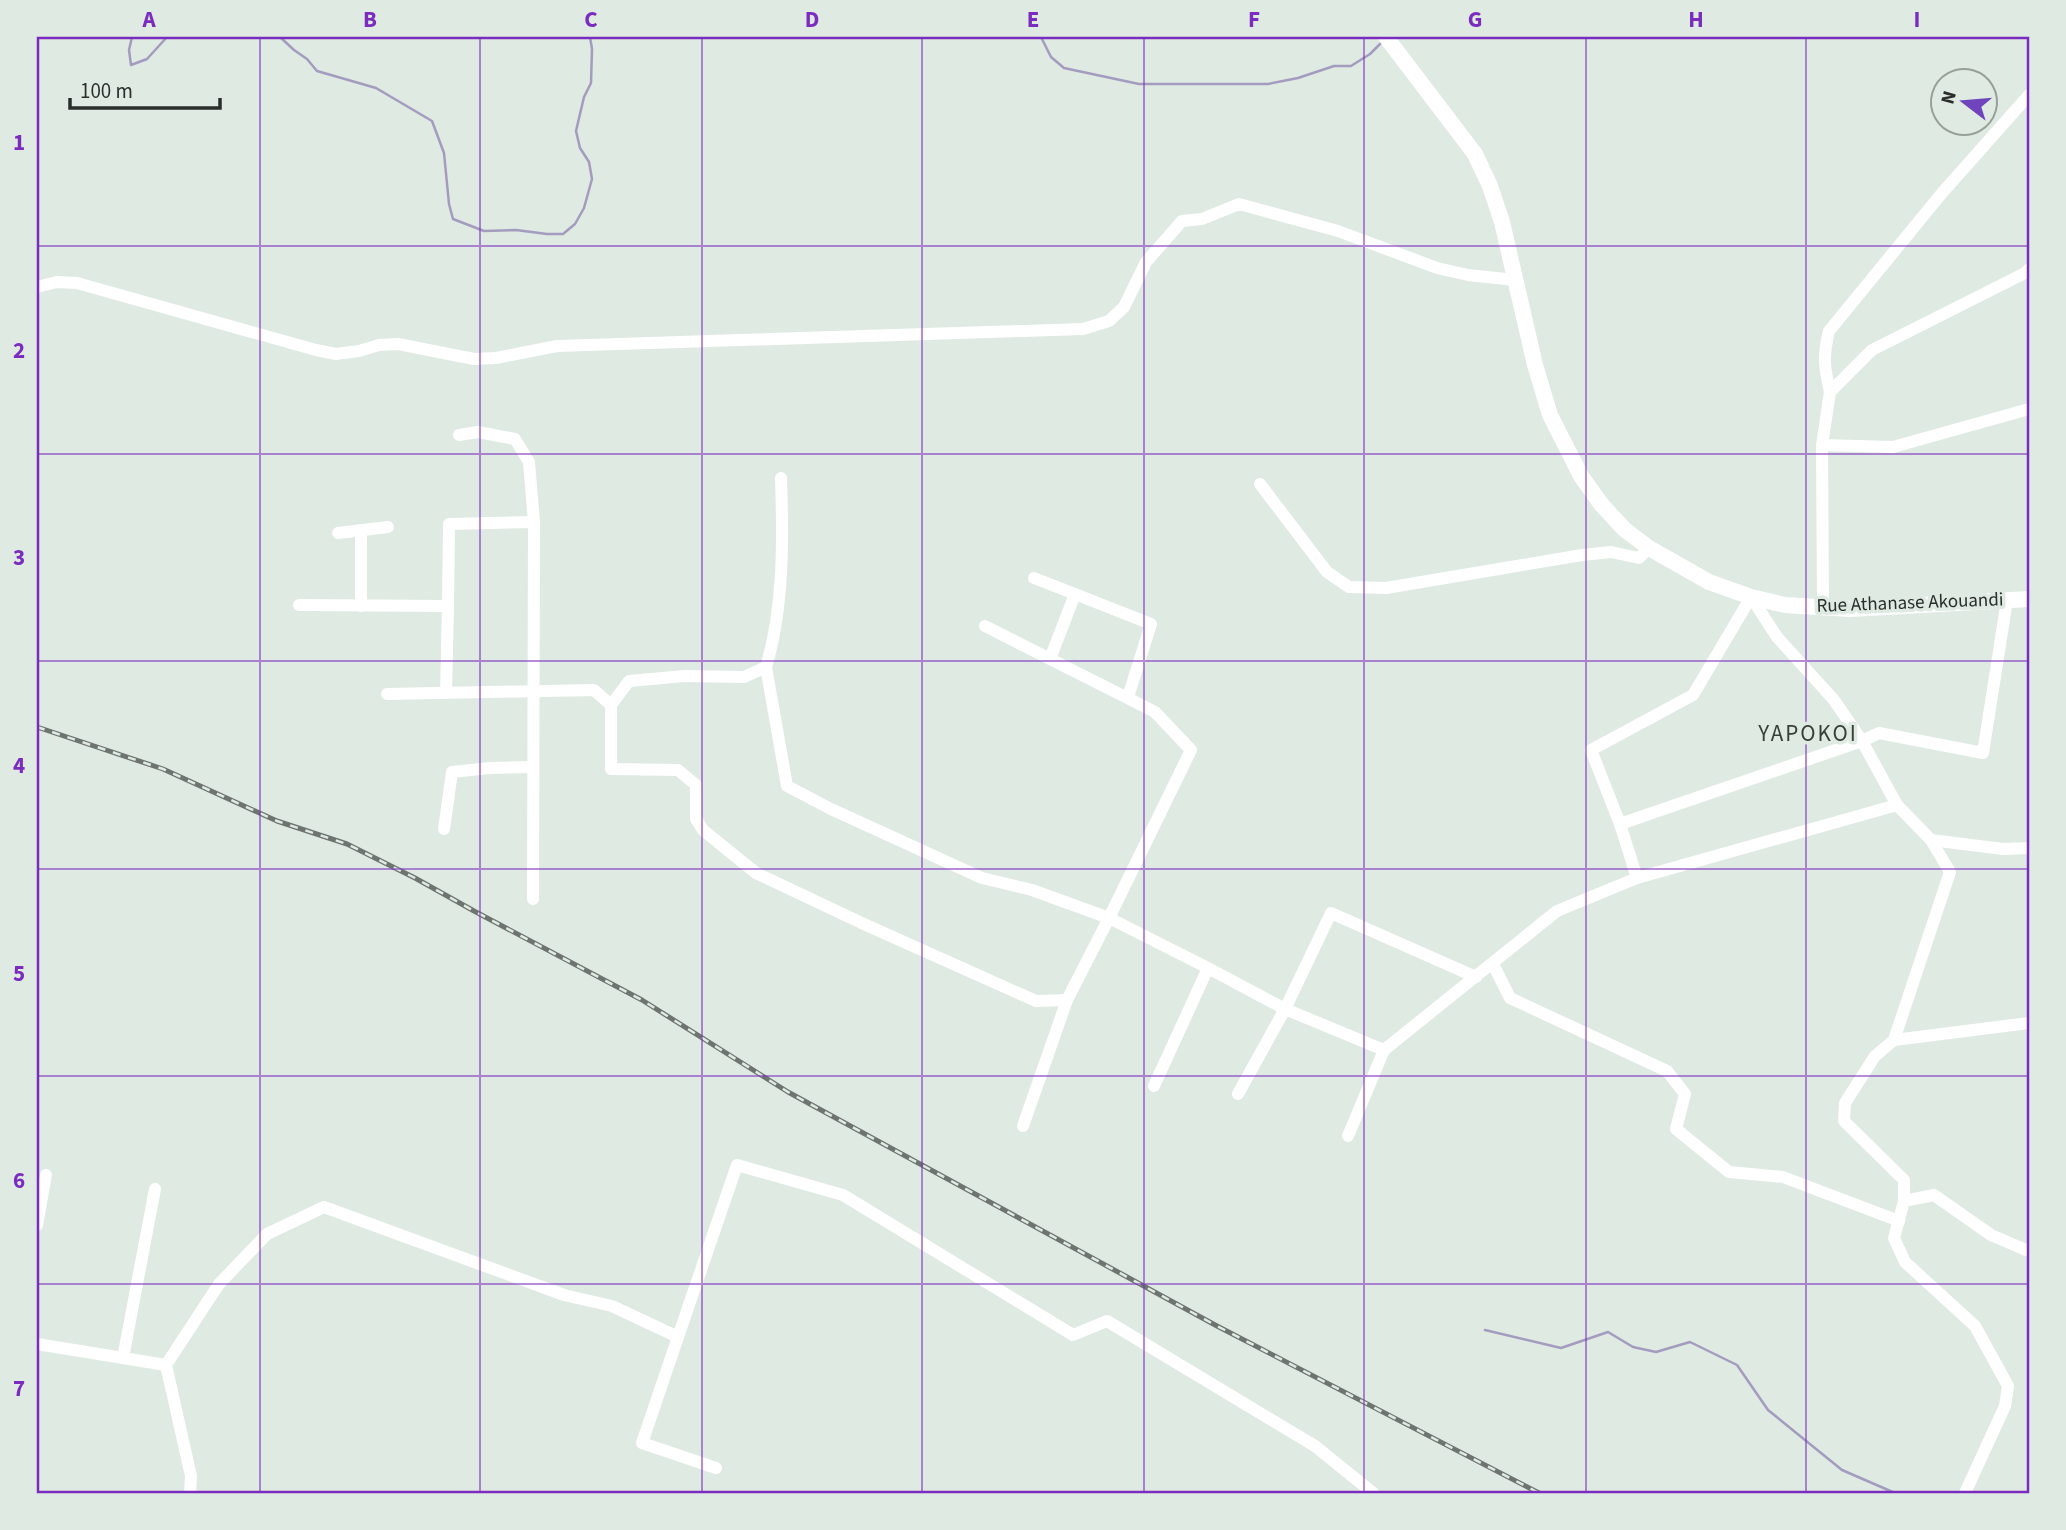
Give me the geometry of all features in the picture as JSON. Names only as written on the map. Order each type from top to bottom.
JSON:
[{"type":"street","name":"Rue Athanase Akouandi","points":[[1389,40],[1475,155],[1490,186],[1502,222],[1546,402],[1581,476],[1625,529],[1649,548],[1709,582],[1751,597],[1785,605],[1850,610],[2029,599]]},
{"type":"street","points":[[1823,609],[1822,445],[1830,391],[1824,365],[1829,331],[1942,193],[2029,95]]},
{"type":"street","points":[[37,287],[57,282],[78,283],[336,354],[398,344],[474,359],[496,358],[557,346],[1083,329],[1109,321],[1124,307],[1146,262],[1182,221],[1202,219],[1239,204],[1338,231],[1437,268],[1468,275],[1515,280]]},
{"type":"street","points":[[1830,391],[1872,350],[2025,273],[2029,268]]},
{"type":"street","points":[[1822,445],[1893,447],[2029,409]]},
{"type":"street","points":[[459,435],[478,432],[515,439],[529,462],[534,522],[533,899]]},
{"type":"street","points":[[781,478],[779,588],[774,641],[766,667],[787,786],[982,878],[1032,890],[1109,918],[1285,1009],[1384,1050]]},
{"type":"street","points":[[1260,484],[1327,572],[1349,587],[1385,588],[1611,552],[1639,558],[1649,548]]},
{"type":"street","points":[[446,693],[449,524],[534,522]]},
{"type":"street","points":[[338,533],[388,527]]},
{"type":"street","points":[[361,530],[361,606]]},
{"type":"street","points":[[1034,578],[1150,624],[1128,696]]},
{"type":"street","points":[[1050,659],[1075,594]]},
{"type":"street","points":[[1637,878],[1620,824],[1591,750],[1693,695],[1751,597],[1777,638],[1834,700],[1862,741],[1897,805],[1931,840],[1950,872],[1894,1040],[1875,1056],[1845,1103],[1844,1121],[1904,1180],[1904,1201],[1894,1238],[1905,1262],[1975,1326],[2008,1386],[2005,1406],[1965,1493]]},
{"type":"street","points":[[1620,824],[1879,733],[1983,752],[2007,600]]},
{"type":"street","points":[[299,606],[448,606]]},
{"type":"street","points":[[985,626],[1155,712],[1191,750],[1067,1000],[1023,1126]]},
{"type":"street","points":[[766,667],[744,677],[685,676],[629,681],[611,705],[611,769],[678,771],[696,785],[696,819],[703,830],[756,873],[1036,1001],[1067,1000]]},
{"type":"street","points":[[387,694],[594,690],[611,705]]},
{"type":"street","points":[[444,829],[452,772],[533,767]]},
{"type":"street","points":[[1348,1136],[1384,1050],[1557,911],[1637,878],[1897,805]]},
{"type":"street","points":[[1931,840],[2003,849],[2029,848]]},
{"type":"street","points":[[1238,1094],[1285,1009],[1331,914],[1476,977]]},
{"type":"street","points":[[1493,964],[1510,998],[1667,1071],[1685,1094],[1676,1129],[1729,1172],[1783,1177],[1899,1221]]},
{"type":"street","points":[[1154,1086],[1208,968]]},
{"type":"street","points":[[1894,1040],[2029,1023]]},
{"type":"street","points":[[716,1468],[642,1443],[737,1166],[843,1195],[1073,1335],[1107,1321],[1315,1446],[1373,1493]]},
{"type":"street","points":[[37,1225],[46,1175]]},
{"type":"street","points":[[123,1358],[155,1189]]},
{"type":"street","points":[[1904,1201],[1934,1195],[1991,1235],[2029,1250]]},
{"type":"street","points":[[190,1493],[191,1476],[166,1365],[219,1284],[267,1234],[324,1207],[564,1295],[612,1306],[678,1337]]},
{"type":"street","points":[[37,1344],[166,1365]]},
{"type":"waterway","points":[[132,37],[129,50],[131,65],[147,59],[167,37]]},
{"type":"waterway","points":[[280,37],[317,71],[376,88],[432,121],[444,153],[453,219],[484,231],[516,230],[547,234],[563,234],[575,224],[584,208],[592,179],[589,162],[580,148],[576,131],[584,97],[591,83],[590,37]]},
{"type":"waterway","points":[[1041,37],[1051,57],[1064,68],[1139,84],[1268,84],[1298,78],[1334,66],[1351,66],[1370,54],[1382,42]]},
{"type":"waterway","points":[[1485,1330],[1561,1348],[1608,1332],[1633,1347],[1656,1352],[1690,1342],[1737,1365],[1768,1410],[1842,1470],[1895,1493]]},
{"type":"railway","points":[[37,727],[163,769],[277,821],[347,844],[415,878],[642,1000],[788,1092],[1217,1326],[1539,1493]]},
{"type":"district","name":"YAPOKOI","points":[[1808,733]]}]
